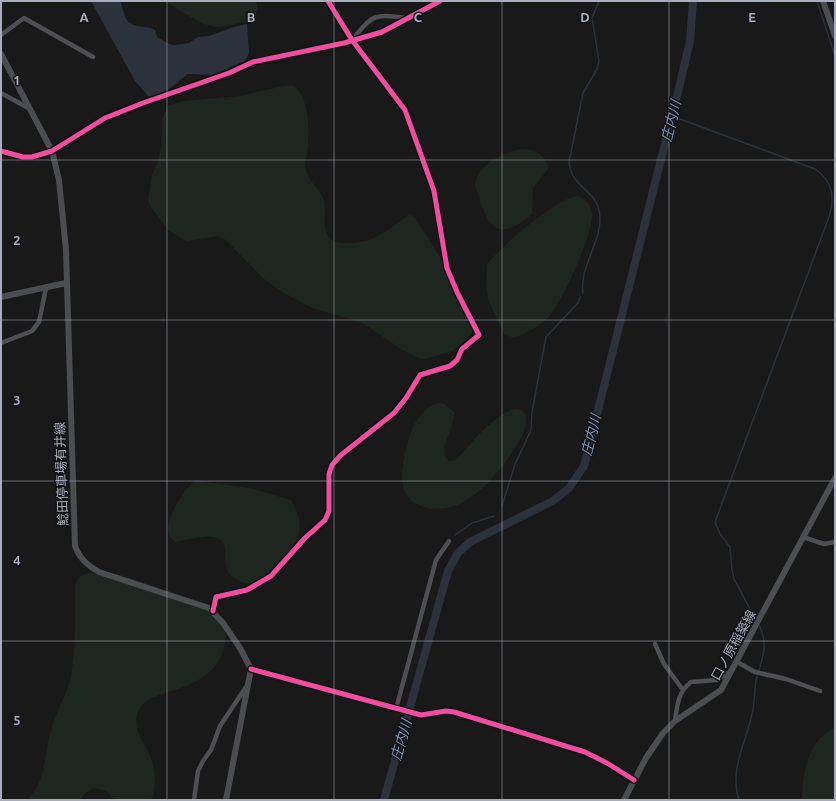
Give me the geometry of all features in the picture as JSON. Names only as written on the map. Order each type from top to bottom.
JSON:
[{"type":"main road","points":[[1,151],[23,157],[32,157],[52,151],[105,118],[143,103],[229,73],[252,62],[382,32],[440,1]]},
{"type":"main road","points":[[823,1],[835,36]]},
{"type":"main road","name":"鯰田停車場有井線","points":[[1,54],[52,151],[59,180],[62,202],[66,284],[73,522],[75,546],[79,556],[87,565],[99,572],[203,605],[213,611],[240,648],[251,669]]},
{"type":"main road","points":[[1,297],[66,284]]},
{"type":"main road","name":"口ノ原稲築線","points":[[624,800],[655,744],[675,721],[717,694],[737,662],[835,478]]},
{"type":"main road","points":[[226,800],[250,682],[251,669]]},
{"type":"street","points":[[213,611],[216,597],[247,590],[271,576],[304,538],[326,520],[328,512],[329,474],[334,462],[394,413],[406,398],[420,375],[450,366],[457,360],[462,349],[479,335],[457,292],[447,268],[434,192],[405,110],[352,40],[328,1]]},
{"type":"street","points":[[352,40],[373,17],[381,15],[409,18]]},
{"type":"street","points":[[1,35],[24,18],[93,57]]},
{"type":"street","points":[[1,93],[30,109]]},
{"type":"street","points":[[1,343],[32,331],[39,322],[46,288]]},
{"type":"street","points":[[803,537],[824,544],[835,542]]},
{"type":"street","points":[[397,709],[436,560],[449,541]]},
{"type":"street","points":[[656,644],[664,664],[683,690]]},
{"type":"street","points":[[737,662],[755,672],[786,679],[820,692]]},
{"type":"street","points":[[251,669],[420,715],[446,711],[513,730],[585,752],[607,763],[634,780]]},
{"type":"street","points":[[675,721],[677,703],[683,690],[691,682],[717,680],[733,669]]},
{"type":"street","points":[[194,800],[198,771],[211,750],[220,726],[250,682]]},
{"type":"shaded area","points":[[91,1],[120,1],[125,17],[129,22],[136,26],[155,30],[157,37],[169,44],[174,45],[189,43],[198,37],[209,36],[247,24],[249,53],[245,61],[212,75],[188,74],[169,89],[150,98],[135,81]]},
{"type":"shaded area","points":[[164,1],[256,1],[258,8],[253,19],[247,23],[243,22],[216,27],[200,22]]},
{"type":"shaded area","points":[[283,86],[294,86],[303,97],[307,113],[308,131],[308,148],[305,167],[310,180],[323,198],[325,208],[325,228],[330,239],[340,243],[355,243],[378,236],[407,216],[410,215],[416,219],[443,262],[453,290],[473,331],[466,340],[452,351],[421,359],[402,350],[363,323],[310,307],[284,293],[264,279],[226,240],[217,236],[187,241],[169,231],[151,207],[148,200],[152,175],[157,165],[161,148],[162,119],[168,106],[183,101],[240,96]]},
{"type":"shaded area","points":[[520,149],[538,153],[545,159],[548,169],[533,188],[532,214],[519,224],[508,229],[500,229],[493,226],[483,210],[475,186],[477,178],[485,166],[505,154]]},
{"type":"shaded area","points":[[576,196],[585,200],[591,208],[591,224],[583,251],[556,307],[546,319],[529,331],[514,338],[504,334],[488,299],[486,289],[487,265],[503,247],[528,225],[555,206]]},
{"type":"shaded area","points":[[439,403],[445,404],[454,412],[454,418],[444,452],[445,457],[449,461],[456,460],[486,428],[505,413],[514,409],[521,410],[526,415],[526,426],[512,453],[487,484],[463,502],[449,508],[433,509],[416,504],[408,497],[402,480],[402,470],[409,438],[416,421],[429,407]]},
{"type":"shaded area","points":[[195,480],[250,488],[291,500],[299,520],[299,535],[287,560],[273,576],[254,584],[244,583],[229,574],[225,564],[225,548],[221,540],[205,537],[176,542],[170,537],[168,530],[169,521],[173,511],[184,492]]},
{"type":"shaded area","points":[[88,573],[116,574],[140,581],[192,602],[219,616],[226,622],[226,638],[223,652],[218,663],[210,672],[201,679],[190,684],[147,700],[140,708],[137,715],[137,729],[150,754],[154,771],[155,786],[151,800],[114,800],[107,791],[94,788],[84,794],[81,800],[27,800],[38,785],[41,777],[50,733],[70,679],[74,656],[75,585],[79,577]]},
{"type":"shaded area","points":[[835,728],[835,800],[802,800],[803,779],[808,758],[818,741],[826,733]]},
{"type":"waterway","points":[[583,293],[585,272],[598,232],[600,221],[599,210],[597,203],[574,178],[569,162],[583,93],[597,69],[599,61],[592,18],[599,1]]},
{"type":"waterway","name":"庄内川","points":[[384,800],[448,571],[458,553],[470,542],[553,501],[569,488],[584,466],[680,84],[690,41],[693,1]]},
{"type":"waterway","points":[[817,1],[835,56]]},
{"type":"waterway","points":[[672,116],[815,169],[826,179],[831,190],[832,203],[829,217],[715,522],[720,534],[730,547],[734,579],[756,620]]},
{"type":"waterway","points":[[502,506],[515,464],[531,430],[532,412],[546,337],[578,303],[580,297]]},
{"type":"waterway","points":[[455,535],[472,523],[494,516]]},
{"type":"waterway","points":[[739,800],[736,789],[737,767],[754,706],[756,681],[764,653],[764,640],[759,625]]},
{"type":"cycle path","points":[[213,611],[216,597],[247,590],[271,576],[305,538],[325,520],[329,511],[329,474],[332,465],[341,455],[394,413],[406,398],[420,375],[450,366],[457,360],[462,349],[479,335],[457,292],[447,268],[434,191],[405,110],[352,40],[328,1]]},
{"type":"cycle path","points":[[1,151],[23,157],[32,157],[52,151],[105,118],[143,103],[229,73],[253,62],[344,43],[382,32],[440,1]]},
{"type":"cycle path","points":[[251,669],[421,715],[446,711],[454,712],[585,752],[607,763],[634,780]]}]
